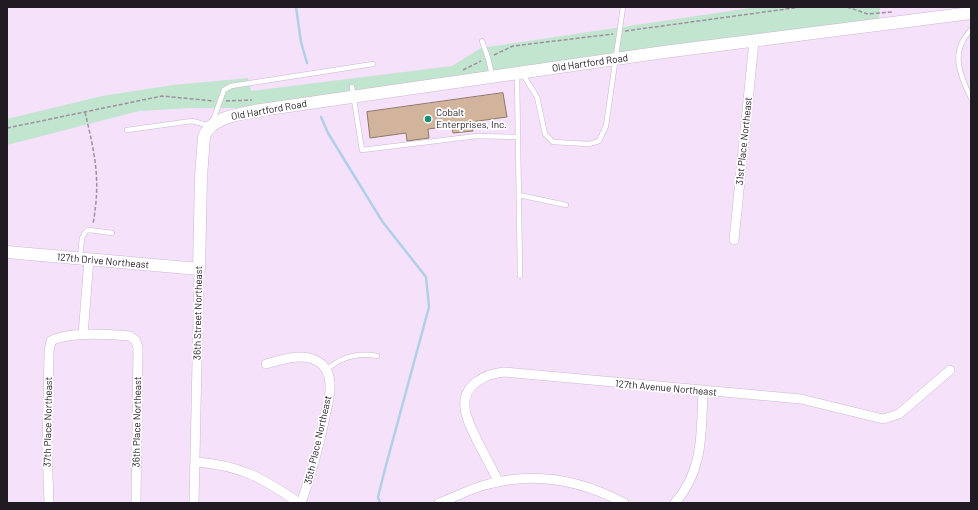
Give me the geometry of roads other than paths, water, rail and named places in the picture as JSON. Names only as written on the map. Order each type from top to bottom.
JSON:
[{"type":"street","name":"Old Hartford Road","points":[[211,126],[232,116],[352,92],[492,77],[616,59],[971,13]]},
{"type":"street","name":"31st Place Northeast","points":[[734,240],[754,41]]},
{"type":"street","name":"36th Street Northeast","points":[[194,503],[202,150],[206,131],[211,126]]},
{"type":"street","name":"127th Drive Northeast","points":[[7,252],[199,269]]},
{"type":"street","points":[[83,335],[84,259]]},
{"type":"street","name":"36th Place Northeast","points":[[83,335],[130,336],[136,341],[138,348],[136,503]]},
{"type":"street","name":"37th Place Northeast","points":[[49,503],[49,352],[51,342],[59,337],[83,335]]},
{"type":"street","points":[[266,364],[297,357],[307,357],[317,360],[326,370]]},
{"type":"street","name":"35th Place Northeast","points":[[300,503],[317,451],[329,397],[330,384],[326,370]]},
{"type":"street","name":"127th Avenue Northeast","points":[[498,481],[471,426],[464,406],[471,387],[485,376],[504,372],[814,400],[883,419],[899,414],[950,370]]},
{"type":"street","points":[[675,503],[692,480],[699,456],[703,391]]},
{"type":"street","points":[[195,462],[234,467],[250,473],[269,483],[300,503]]},
{"type":"street","points":[[442,502],[474,488],[498,481],[540,478],[563,480],[604,492],[624,503]]},
{"type":"lane","points":[[519,73],[537,97],[545,134],[553,142],[589,144],[599,140],[606,126],[623,7]]},
{"type":"lane","points":[[971,30],[964,37],[959,47],[960,75],[971,98]]},
{"type":"lane","points":[[482,41],[488,58],[492,77]]},
{"type":"lane","points":[[127,130],[192,121],[211,126],[224,90],[231,86],[373,64]]},
{"type":"lane","points":[[519,73],[518,137],[520,276]]},
{"type":"lane","points":[[352,92],[362,150],[477,136],[518,137]]},
{"type":"lane","points":[[519,195],[566,205]]},
{"type":"lane","points":[[84,259],[83,234],[87,230],[112,232]]},
{"type":"lane","points":[[326,370],[347,357],[359,355],[377,356]]},
{"type":"waterway","points":[[296,7],[301,42],[307,63]]},
{"type":"waterway","points":[[321,117],[328,133],[382,221],[426,277],[429,307],[385,469],[378,497],[380,503]]},
{"type":"place","name":"Cobalt Enterprises, Inc.","points":[[428,119]]}]
